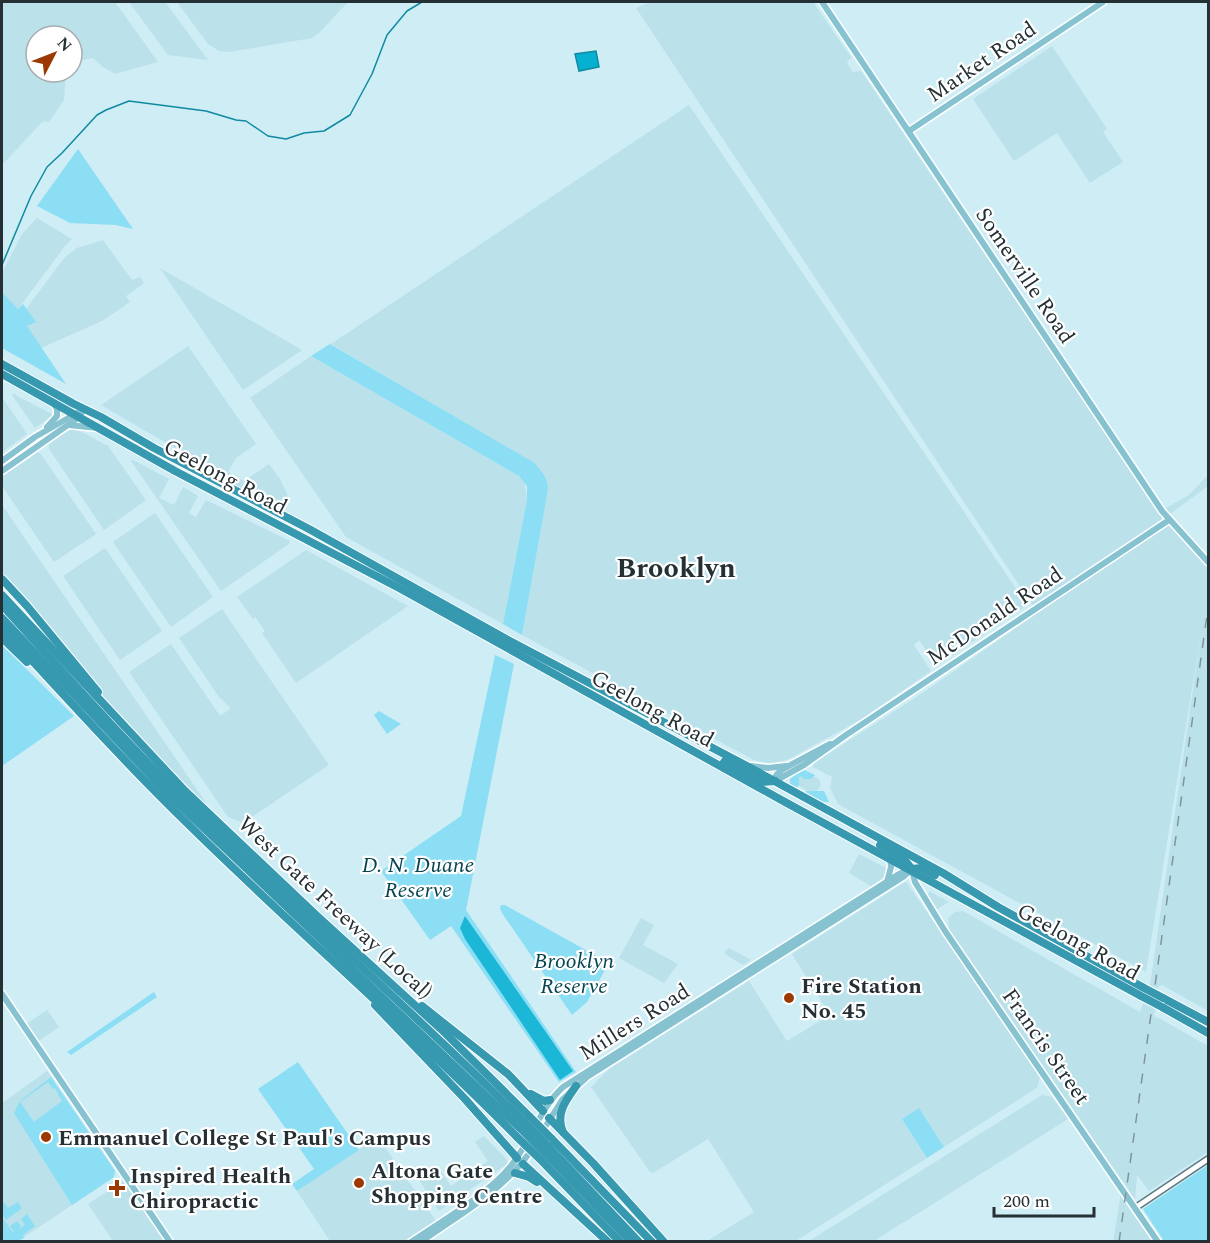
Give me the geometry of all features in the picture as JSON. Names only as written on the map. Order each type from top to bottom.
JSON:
[{"type":"highway","name":"Geelong Road","points":[[2,364],[932,867],[1143,992],[1162,1007],[1209,1033]]},
{"type":"highway","name":"Geelong Road","points":[[2,374],[656,729],[936,884],[1143,992],[1163,998],[1209,1022]]},
{"type":"highway","points":[[303,537],[307,528]]},
{"type":"highway","points":[[2,579],[170,775]]},
{"type":"highway","name":"West Gate Freeway (Local)","points":[[2,595],[170,775],[442,1030],[545,1148],[652,1242]]},
{"type":"highway","points":[[2,605],[101,713],[192,807],[442,1043],[545,1148],[631,1242]]},
{"type":"highway","points":[[2,618],[168,794],[524,1126]]},
{"type":"highway","name":"West Gate Freeway (Local)","points":[[2,628],[159,796],[291,922],[429,1049],[524,1126]]},
{"type":"highway","points":[[2,638],[54,684]]},
{"type":"highway","points":[[656,729],[659,721]]},
{"type":"highway","points":[[691,749],[704,752],[762,782],[774,781],[774,788],[785,802]]},
{"type":"highway","points":[[852,825],[869,839],[904,859],[911,869],[926,870],[998,907]]},
{"type":"highway","points":[[291,922],[447,1079],[520,1161],[608,1242]]},
{"type":"highway","points":[[374,968],[500,1066],[543,1111]]},
{"type":"highway","points":[[563,1134],[560,1121],[562,1109],[576,1086]]},
{"type":"highway","points":[[524,1091],[544,1101],[550,1100]]},
{"type":"highway","points":[[549,1118],[593,1162],[664,1242]]},
{"type":"highway","points":[[545,1148],[639,1242]]},
{"type":"highway","name":"West Gate Freeway (Local)","points":[[545,1148],[620,1242]]},
{"type":"highway","points":[[515,1173],[529,1177],[578,1215]]},
{"type":"main road","name":"Somerville Road","points":[[822,2],[1168,520],[1209,562]]},
{"type":"main road","name":"Market Road","points":[[909,131],[1103,2]]},
{"type":"main road","points":[[2,461],[35,437],[56,417],[57,409],[54,404]]},
{"type":"main road","points":[[2,471],[67,426],[85,409]]},
{"type":"main road","points":[[35,437],[76,416]]},
{"type":"main road","points":[[67,426],[98,428]]},
{"type":"main road","points":[[35,437],[40,444]]},
{"type":"main road","name":"McDonald Road","points":[[774,781],[777,774],[839,740],[1168,520]]},
{"type":"main road","points":[[745,765],[791,768],[788,779],[789,789]]},
{"type":"main road","points":[[888,884],[891,872],[890,858]]},
{"type":"main road","points":[[911,869],[925,900]]},
{"type":"main road","name":"Millers Road","points":[[411,1242],[501,1185],[515,1173],[543,1111],[550,1100],[569,1083],[888,884],[905,876],[911,869]]},
{"type":"main road","name":"Millers Road","points":[[421,1242],[520,1161],[562,1100],[592,1073],[911,869]]},
{"type":"main road","points":[[905,876],[925,900]]},
{"type":"main road","points":[[921,892],[925,886],[936,884]]},
{"type":"main road","name":"Francis Street","points":[[925,900],[1158,1242]]},
{"type":"main road","points":[[2,994],[170,1242]]},
{"type":"main road","points":[[543,1111],[549,1118]]},
{"type":"street","points":[[1135,1208],[1209,1159]]},
{"type":"shaded area","points":[[2,2],[115,2],[158,62],[115,74],[93,58],[84,60],[84,24],[24,24],[24,84],[65,84],[64,100],[49,122],[43,121],[2,165]]},
{"type":"shaded area","points":[[129,2],[165,2],[208,60],[168,55]]},
{"type":"shaded area","points":[[177,2],[348,2],[312,38],[229,52],[219,51],[208,44]]},
{"type":"shaded area","points":[[650,2],[813,2],[851,57],[847,63],[853,72],[861,71],[1165,522],[1035,609],[636,8]]},
{"type":"shaded area","points":[[1052,46],[1107,129],[1103,132],[1123,162],[1090,183],[1057,133],[1014,161],[973,99]]},
{"type":"shaded area","points":[[596,51],[599,67],[579,71],[575,54]]},
{"type":"shaded area","points":[[689,105],[1027,605],[937,666],[919,640],[914,645],[931,671],[860,720],[789,759],[772,764],[754,760],[522,635],[548,490],[538,466],[331,344]]},
{"type":"shaded area","points":[[37,218],[72,239],[18,309],[2,292],[3,271],[22,234]]},
{"type":"shaded area","points":[[103,240],[132,280],[140,277],[144,283],[126,296],[130,302],[102,321],[41,348],[26,326],[35,321],[26,309],[65,257],[77,248]]},
{"type":"shaded area","points":[[160,268],[302,350],[243,390]]},
{"type":"shaded area","points":[[188,346],[256,444],[236,458],[228,472],[244,481],[269,464],[280,479],[290,500],[285,507],[277,506],[223,481],[225,477],[101,405]]},
{"type":"shaded area","points":[[311,356],[519,476],[525,483],[527,500],[503,624],[346,537],[250,398]]},
{"type":"shaded area","points":[[14,393],[54,415],[35,428],[12,395]]},
{"type":"shaded area","points":[[2,397],[27,434],[2,452]]},
{"type":"shaded area","points":[[76,429],[108,446],[146,500],[104,530],[49,449],[49,444],[70,430]]},
{"type":"shaded area","points":[[40,453],[96,534],[54,562],[2,486],[2,477]]},
{"type":"shaded area","points":[[131,461],[169,479],[159,498],[174,505],[183,487],[198,496],[189,513],[196,517],[206,500],[290,541],[289,544],[221,591]]},
{"type":"shaded area","points":[[1208,475],[1208,486],[1170,514],[1166,508],[1189,495]]},
{"type":"shaded area","points":[[2,505],[210,811],[86,678],[2,577]]},
{"type":"shaded area","points":[[155,513],[213,597],[171,627],[113,542]]},
{"type":"shaded area","points":[[1167,523],[1208,567],[1208,1011],[1162,985],[1157,988],[1154,1017],[1208,1046],[1208,1152],[1149,1191],[1137,1175],[1135,1199],[949,930],[948,918],[955,912],[963,911],[1140,1012],[1150,985],[1202,627],[1146,972],[838,804],[830,788],[832,777],[813,767],[814,763],[918,696]]},
{"type":"shaded area","points":[[105,548],[162,631],[120,660],[63,576]]},
{"type":"shaded area","points":[[306,550],[408,606],[296,683],[262,633],[265,631],[237,597]]},
{"type":"shaded area","points":[[222,609],[329,765],[243,823],[228,817],[129,672],[171,644],[220,716],[229,710],[230,707],[219,697],[179,638]]},
{"type":"shaded area","points":[[803,771],[819,779],[821,785],[815,795],[794,783]]},
{"type":"shaded area","points":[[859,854],[886,868],[886,876],[871,886],[849,873]]},
{"type":"shaded area","points":[[905,882],[1040,1077],[1037,1088],[944,1147],[919,1108],[902,1119],[927,1158],[794,1242],[707,1241],[754,1212],[708,1139],[653,1173],[650,1172],[591,1087],[609,1069],[749,981],[787,1041],[830,1015],[792,954]]},
{"type":"shaded area","points":[[929,891],[949,902],[937,909],[928,895]]},
{"type":"shaded area","points":[[465,916],[573,1071],[560,1080],[465,939],[460,928]]},
{"type":"shaded area","points":[[641,918],[654,925],[643,945],[678,964],[664,983],[619,958]]},
{"type":"shaded area","points":[[729,948],[751,960],[743,965],[724,952]]},
{"type":"shaded area","points":[[47,1010],[59,1027],[37,1042],[25,1025]]},
{"type":"shaded area","name":"Emmanuel College St Paul's Campus","points":[[47,1071],[115,1171],[114,1177],[18,1241],[2,1241],[2,1103]]},
{"type":"shaded area","points":[[1042,1095],[1052,1097],[1068,1119],[874,1241],[809,1241]]},
{"type":"shaded area","points":[[484,1136],[507,1160],[507,1164],[439,1211],[419,1180],[438,1167],[451,1186],[488,1161],[475,1142]]},
{"type":"shaded area","name":"Altona Gate Shopping Centre","points":[[378,1137],[436,1221],[405,1241],[330,1241],[297,1191]]},
{"type":"shaded area","points":[[124,1181],[164,1241],[113,1241],[88,1204]]},
{"type":"shaded area","points":[[1121,1193],[1133,1210],[1132,1213],[1152,1241],[1113,1242]]},
{"type":"green space","points":[[78,149],[133,229],[116,225],[70,223],[37,206]]},
{"type":"green space","points":[[2,292],[18,309],[23,304],[36,322],[27,326],[66,384],[2,348]]},
{"type":"green space","points":[[330,344],[533,462],[542,471],[548,490],[522,635],[503,624],[527,500],[527,486],[519,476],[311,356]]},
{"type":"green space","points":[[2,645],[74,716],[2,766]]},
{"type":"green space","name":"D. N. Duane Reserve","points":[[495,655],[514,664],[466,910],[576,1072],[559,1082],[451,926],[430,940],[381,871],[461,816]]},
{"type":"green space","points":[[379,711],[401,724],[387,734],[374,715]]},
{"type":"green space","points":[[802,769],[815,775],[811,779],[799,777],[799,786],[793,788],[790,779]]},
{"type":"green space","points":[[824,791],[829,802],[817,802],[802,793]]},
{"type":"green space","name":"Brooklyn Reserve","points":[[501,905],[505,905],[609,963],[587,1002],[572,1015],[502,913]]},
{"type":"green space","points":[[154,992],[157,997],[71,1055],[67,1052]]},
{"type":"green space","points":[[298,1062],[359,1150],[297,1191],[292,1184],[314,1169],[258,1089]]},
{"type":"green space","points":[[51,1077],[115,1171],[114,1177],[72,1205],[14,1113],[20,1101]],"holes":[[[48,1082],[53,1089],[55,1088],[62,1101],[34,1122],[20,1102]]]},
{"type":"green space","points":[[919,1108],[944,1147],[927,1158],[902,1119]]},
{"type":"green space","points":[[1208,1165],[1208,1241],[1164,1241],[1143,1209]]},
{"type":"green space","points":[[4,1202],[8,1208],[18,1202],[22,1208],[6,1220],[2,1214]]},
{"type":"green space","points":[[27,1214],[35,1226],[23,1235],[24,1238],[18,1241],[2,1241],[2,1217],[13,1233],[10,1226],[17,1221],[21,1226],[19,1229],[25,1225],[21,1219]]},
{"type":"waterway","points":[[2,265],[31,196],[47,167],[97,115],[129,101],[206,111],[246,121],[268,136],[286,139],[304,133],[324,131],[350,115],[372,74],[387,35],[407,11],[422,2]]},
{"type":"railway","points":[[1119,1242],[1208,608]]},
{"type":"place","name":"Fire Station No. 45","points":[[789,998]]},
{"type":"place","name":"Emmanuel College St Paul's Campus","points":[[46,1137]]},
{"type":"place","name":"Altona Gate Shopping Centre","points":[[359,1183]]},
{"type":"place","name":"Inspired Health Chiropractic","points":[[117,1188]]},
{"type":"district","name":"Brooklyn","points":[[676,567]]}]
